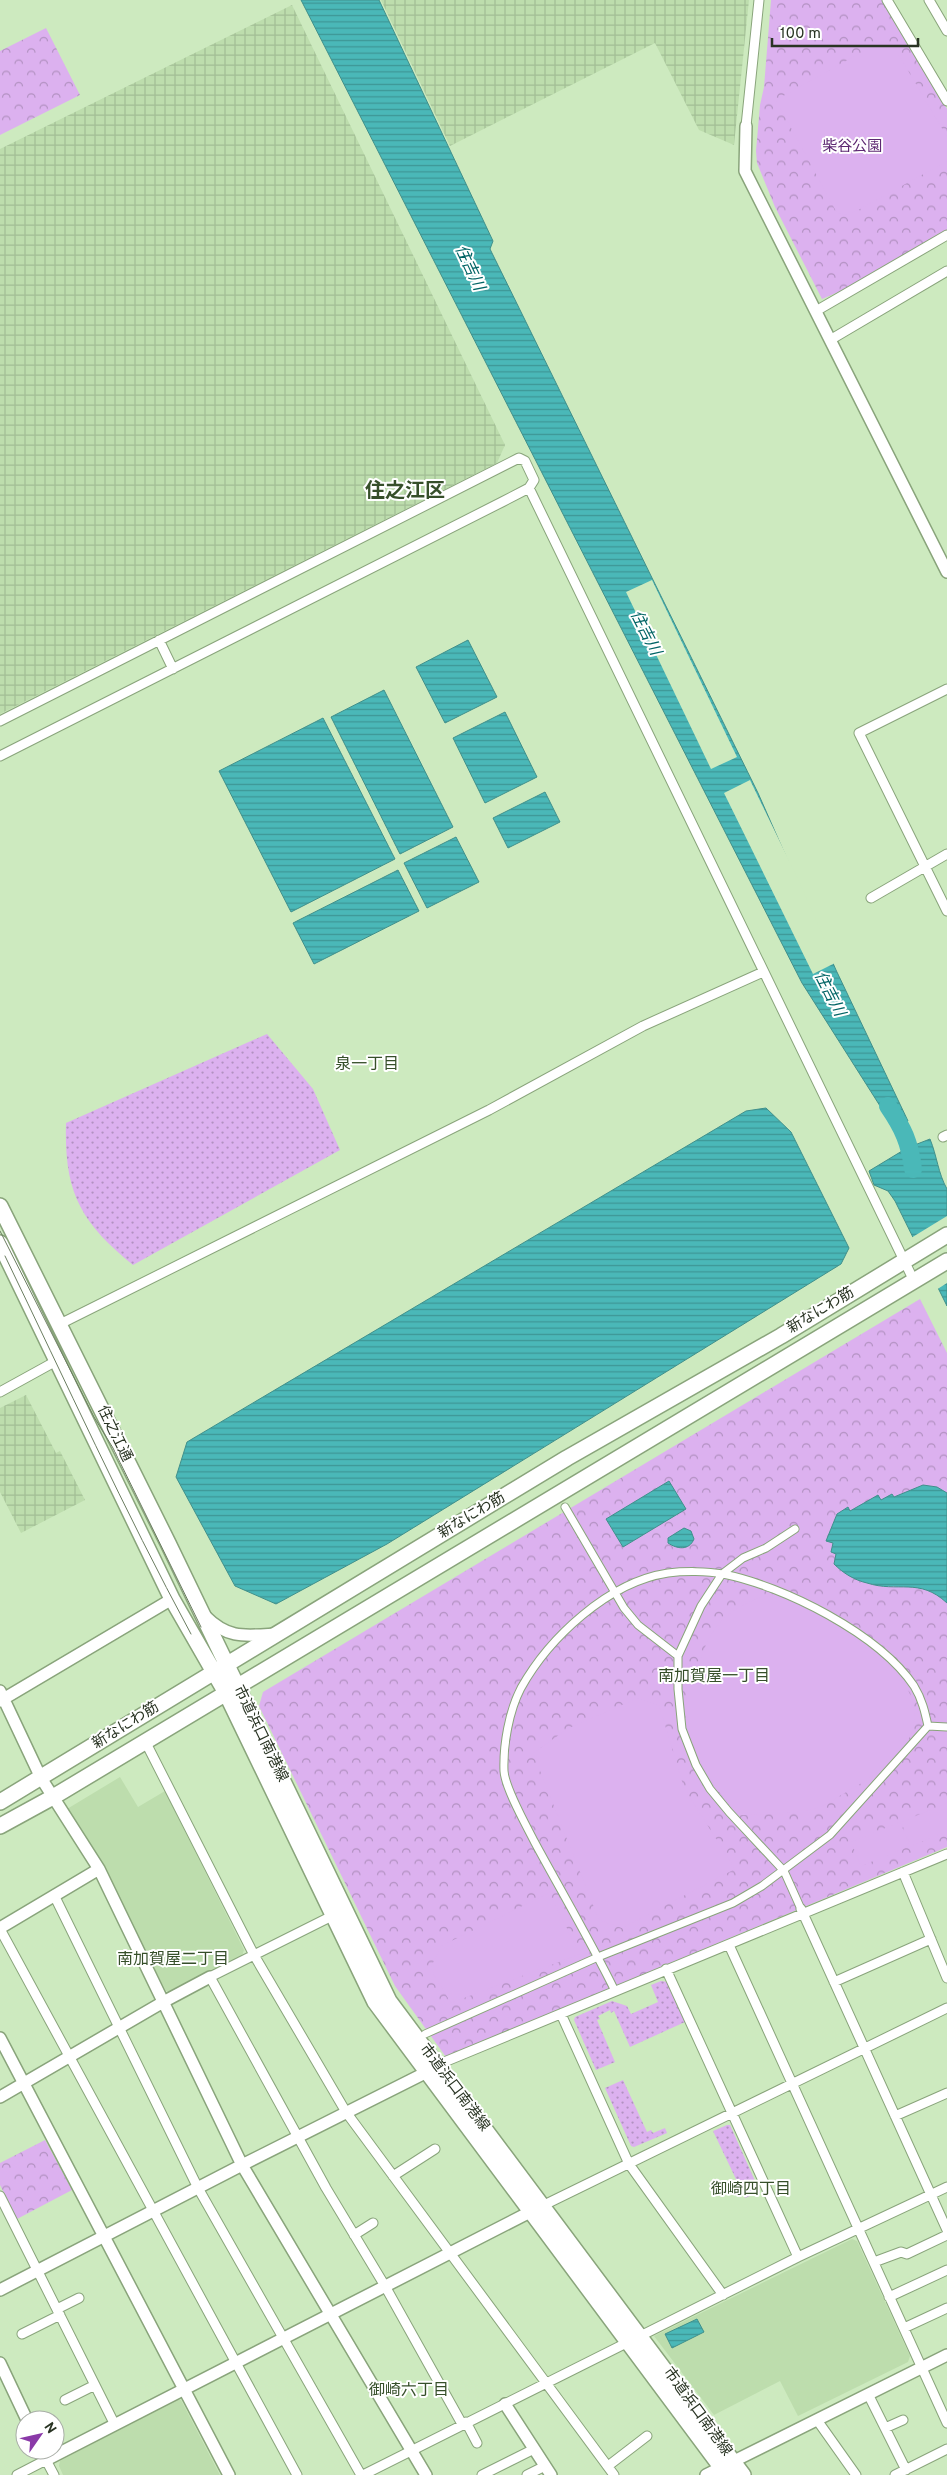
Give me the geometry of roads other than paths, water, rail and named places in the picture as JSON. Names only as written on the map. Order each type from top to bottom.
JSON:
[{"type":"main road","name":"住之江通","points":[[0,1206],[226,1663]]},
{"type":"main road","name":"新なにわ筋","points":[[0,1802],[226,1663],[567,1458],[781,1336],[947,1235]]},
{"type":"main road","name":"住之江通","points":[[0,1243],[172,1599],[213,1672]]},
{"type":"main road","name":"新なにわ筋","points":[[0,1826],[53,1797],[947,1261]]},
{"type":"main road","name":"市道浜口南港線","points":[[226,1663],[231,1690],[339,1912],[389,2001],[432,2068],[634,2339],[727,2468],[743,2475]]},
{"type":"main road","name":"市道浜口南港線","points":[[213,1672],[231,1690]]},
{"type":"street","points":[[759,0],[746,126],[745,171],[946,568]]},
{"type":"street","points":[[887,0],[947,101]]},
{"type":"street","points":[[929,0],[947,31]]},
{"type":"street","points":[[816,311],[947,235]]},
{"type":"street","points":[[830,340],[947,271]]},
{"type":"street","points":[[0,721],[519,458],[525,461],[534,480],[529,488],[0,756]]},
{"type":"street","points":[[529,488],[763,972],[919,1278]]},
{"type":"street","points":[[159,640],[173,669]]},
{"type":"street","points":[[947,689],[859,733],[947,911]]},
{"type":"street","points":[[870,898],[947,854]]},
{"type":"street","points":[[58,1325],[480,1114],[643,1026],[763,972]]},
{"type":"street","points":[[0,1392],[58,1360]]},
{"type":"street","points":[[565,1507],[624,1608],[638,1625],[678,1656]]},
{"type":"street","points":[[795,1529],[766,1548],[742,1558],[722,1574],[701,1606],[678,1656],[682,1729],[696,1765],[710,1789],[784,1871],[947,2230]]},
{"type":"street","points":[[614,1991],[598,1957],[526,1826],[504,1772],[507,1736],[513,1708],[522,1688],[559,1635],[616,1592],[667,1573],[722,1574],[766,1588],[816,1608],[865,1640],[896,1665],[913,1686],[922,1702],[928,1726]]},
{"type":"street","points":[[172,1599],[1,1697],[41,1778],[99,1869],[242,2165],[426,2475]]},
{"type":"street","points":[[199,1609],[216,1626],[238,1636],[275,1634]]},
{"type":"street","points":[[928,1726],[947,1727]]},
{"type":"street","points":[[425,2034],[598,1957],[733,1903],[784,1871],[830,1835],[928,1726]]},
{"type":"street","points":[[145,1741],[254,1955],[346,2112],[614,2475]]},
{"type":"street","points":[[0,2290],[432,2068],[666,1969],[729,1945],[802,1911],[947,1854]]},
{"type":"street","points":[[99,1869],[0,1929],[296,2475]]},
{"type":"street","points":[[903,1872],[947,1978]]},
{"type":"street","points":[[54,1895],[198,2188],[362,2475],[798,2257],[947,2187]]},
{"type":"street","points":[[0,2097],[164,2001],[339,1912]]},
{"type":"street","points":[[834,1982],[931,1939]]},
{"type":"street","points":[[729,1945],[946,2419]]},
{"type":"street","points":[[666,1969],[798,2257]]},
{"type":"street","points":[[210,1977],[354,2235],[477,2443]]},
{"type":"street","points":[[65,2446],[115,2425],[182,2388],[537,2208],[947,2008]]},
{"type":"street","points":[[560,2014],[630,2164],[723,2295]]},
{"type":"street","points":[[0,2038],[229,2475]]},
{"type":"street","points":[[895,2116],[947,2093]]},
{"type":"street","points":[[393,2176],[435,2149]]},
{"type":"street","points":[[0,2196],[115,2425]]},
{"type":"street","points":[[354,2235],[373,2223]]},
{"type":"street","points":[[874,2262],[901,2252],[907,2254],[947,2235]]},
{"type":"street","points":[[889,2297],[947,2270]]},
{"type":"street","points":[[22,2334],[79,2298]]},
{"type":"street","points":[[904,2328],[947,2308]]},
{"type":"street","points":[[706,2475],[727,2468],[817,2420],[947,2355]]},
{"type":"street","points":[[0,2363],[22,2410]]},
{"type":"street","points":[[65,2400],[95,2385]]},
{"type":"street","points":[[868,2394],[906,2470]]},
{"type":"street","points":[[505,2404],[548,2471],[528,2475]]},
{"type":"street","points":[[817,2420],[856,2475]]},
{"type":"street","points":[[885,2428],[902,2420]]},
{"type":"street","points":[[608,2466],[647,2436]]},
{"type":"street","points":[[482,2475],[534,2449]]},
{"type":"street","points":[[895,2475],[947,2449]]},
{"type":"street","points":[[17,2475],[37,2460]]},
{"type":"street","points":[[46,2460],[54,2475]]},
{"type":"water","points":[[301,0],[379,0],[493,241],[490,249],[758,793],[836,970],[908,1121],[894,1128],[802,983]]},
{"type":"water","points":[[468,640],[497,697],[445,723],[416,667]]},
{"type":"water","points":[[384,690],[453,827],[400,854],[331,717]]},
{"type":"water","points":[[505,712],[537,777],[485,803],[453,738]]},
{"type":"water","points":[[323,718],[395,859],[291,912],[219,771]]},
{"type":"water","points":[[545,792],[560,822],[508,848],[493,818]]},
{"type":"water","points":[[456,837],[479,882],[427,908],[404,863]]},
{"type":"water","points":[[398,870],[419,911],[314,964],[293,923]]},
{"type":"water","points":[[766,1108],[791,1132],[849,1248],[841,1264],[387,1544],[276,1604],[235,1586],[176,1477],[187,1442],[746,1111]]},
{"type":"water","points":[[930,1139],[947,1189],[947,1306],[895,1201],[888,1191],[874,1185],[869,1171],[907,1148]]},
{"type":"water","points":[[669,1481],[686,1509],[623,1547],[606,1519]]},
{"type":"water","points":[[923,1485],[937,1487],[947,1493],[947,1603],[927,1590],[878,1586],[853,1578],[834,1564],[836,1554],[831,1552],[833,1543],[826,1541],[837,1514],[848,1507],[850,1511],[878,1495],[881,1500],[892,1494],[894,1497]]},
{"type":"water","points":[[684,1528],[691,1531],[694,1539],[689,1546],[679,1548],[668,1543],[668,1538]]},
{"type":"water","points":[[697,2319],[704,2332],[672,2348],[665,2334]]},
{"type":"waterway","name":"住吉川","points":[[888,1106],[905,1136],[913,1169]]},
{"type":"tram line","points":[[0,1231],[94,1417],[113,1448],[201,1627]]},
{"type":"tram line","points":[[5,1256],[119,1493],[191,1634]]},
{"type":"district","name":"住之江区","points":[[405,492]]},
{"type":"district","name":"泉一丁目","points":[[367,1065]]},
{"type":"district","name":"南加賀屋一丁目","points":[[714,1677]]},
{"type":"district","name":"南加賀屋二丁目","points":[[173,1960]]},
{"type":"district","name":"御崎四丁目","points":[[751,2190]]},
{"type":"district","name":"御崎六丁目","points":[[409,2391]]},
{"type":"park label","name":"柴谷公園","points":[[852,147]]}]
